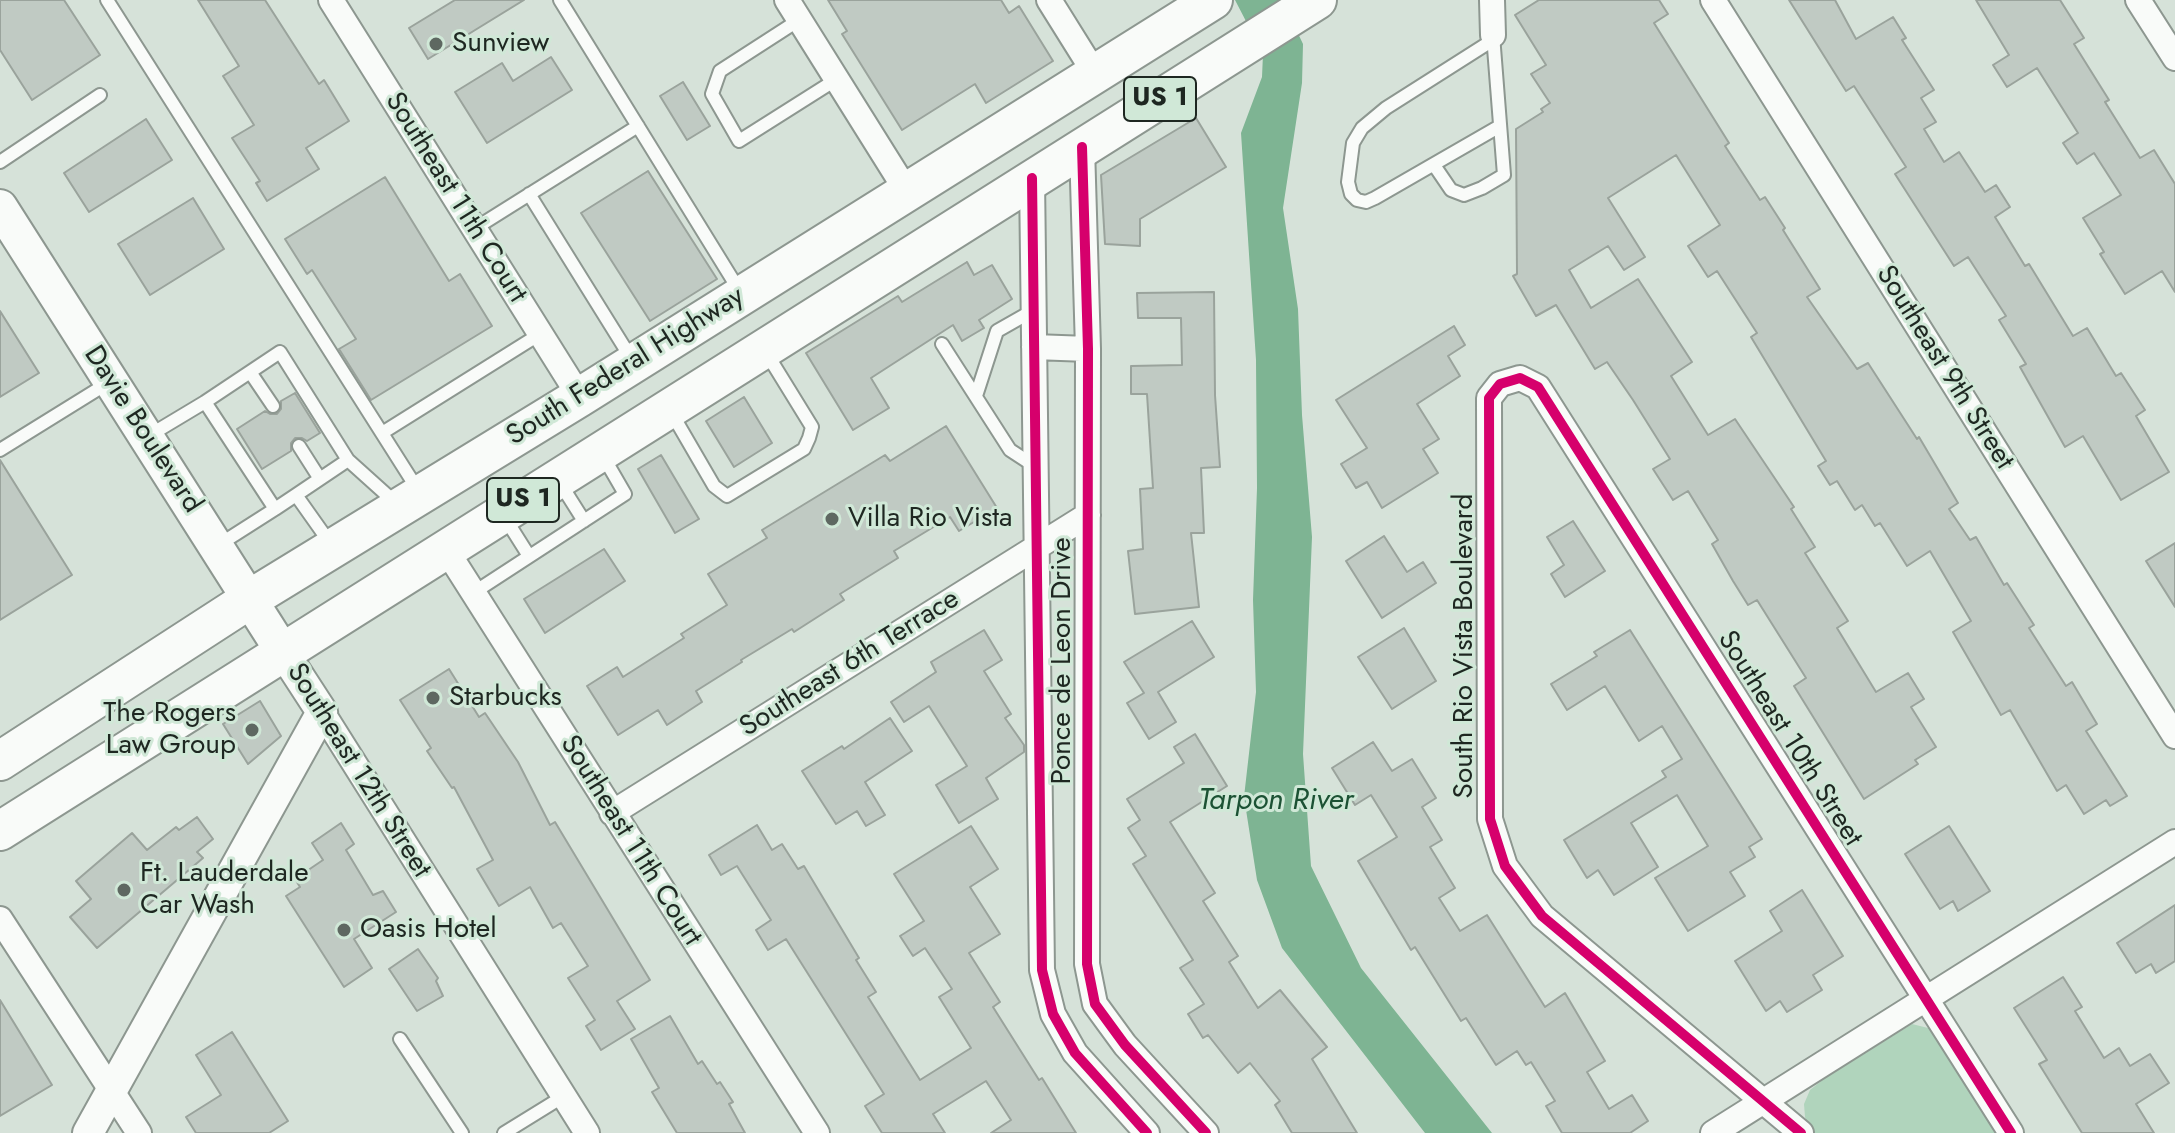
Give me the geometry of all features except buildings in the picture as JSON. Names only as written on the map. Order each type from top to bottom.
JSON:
[{"type":"main road","name":"South Federal Highway","points":[[0,761],[250,599],[580,397],[1210,2]]},
{"type":"main road","name":"US 1","points":[[763,348],[1313,2]]},
{"type":"main road","points":[[1032,178],[1046,133],[1094,72]]},
{"type":"main road","points":[[871,280],[902,223],[906,190]]},
{"type":"main road","name":"Davie Boulevard","points":[[0,207],[283,652]]},
{"type":"main road","name":"South Federal Highway","points":[[0,831],[763,348]]},
{"type":"street","name":"Southeast 11th Court","points":[[331,0],[580,397]]},
{"type":"street","points":[[1049,0],[1094,72]]},
{"type":"street","name":"Southeast 9th Street","points":[[1713,0],[2175,736]]},
{"type":"street","points":[[2138,0],[2175,58]]},
{"type":"street","points":[[1493,38],[1497,3]]},
{"type":"street","points":[[793,10],[906,190]]},
{"type":"street","name":"Ponce de Leon Drive","points":[[1082,147],[1088,349],[1087,964],[1095,1004],[1125,1045],[1206,1133]]},
{"type":"street","name":"Ponce de Leon Drive","points":[[1032,178],[1042,970],[1053,1014],[1075,1053],[1147,1133]]},
{"type":"street","points":[[1034,347],[1088,349]]},
{"type":"street","name":"Southeast 10th Street","points":[[1520,378],[1538,387],[2011,1133]]},
{"type":"street","name":"South Rio Vista Boulevard","points":[[1520,378],[1500,384],[1489,398],[1490,819],[1505,866],[1542,916],[1801,1133]]},
{"type":"street","name":"Southeast 6th Terrace","points":[[612,813],[1088,515]]},
{"type":"street","name":"Southeast 11th Court","points":[[445,548],[817,1133]]},
{"type":"street","name":"Southeast 12th Street","points":[[283,652],[587,1133]]},
{"type":"street","points":[[88,1133],[322,712]]},
{"type":"street","points":[[1713,1133],[2175,842]]},
{"type":"street","points":[[0,919],[139,1133]]},
{"type":"lane","points":[[107,0],[382,433],[410,501]]},
{"type":"lane","points":[[560,0],[742,294]]},
{"type":"lane","points":[[793,10],[720,71],[712,94],[739,141],[837,79]]},
{"type":"lane","points":[[1434,165],[1451,190],[1464,195],[1504,175],[1493,38],[1386,108],[1362,128],[1353,143],[1348,182],[1351,194],[1357,200],[1366,202],[1500,126]]},
{"type":"lane","points":[[0,162],[100,95]]},
{"type":"lane","points":[[474,229],[638,126]]},
{"type":"lane","points":[[529,194],[634,363]]},
{"type":"lane","points":[[976,396],[997,331],[1034,310]]},
{"type":"lane","points":[[382,433],[540,334]]},
{"type":"lane","points":[[942,344],[1010,450],[1036,467]]},
{"type":"lane","points":[[668,408],[714,486],[727,496],[804,449],[812,427],[763,348]]},
{"type":"lane","points":[[147,437],[280,352],[348,460],[410,501]]},
{"type":"lane","points":[[250,372],[273,406]]},
{"type":"lane","points":[[0,450],[111,381]]},
{"type":"lane","points":[[205,402],[275,509]]},
{"type":"lane","points":[[299,446],[320,479]]},
{"type":"lane","points":[[473,593],[625,494],[600,451]]},
{"type":"lane","points":[[217,546],[348,460]]},
{"type":"lane","points":[[557,478],[584,521]]},
{"type":"lane","points":[[296,495],[333,548]]},
{"type":"lane","points":[[502,513],[529,556]]},
{"type":"lane","points":[[400,1039],[462,1133]]},
{"type":"lane","points":[[504,1133],[564,1096]]},
{"type":"shaded area","points":[[1912,1024],[1932,1029],[2005,1133],[1815,1133],[1805,1117],[1804,1104],[1810,1090]]},
{"type":"water","name":"Tarpon River","points":[[1235,0],[1282,0],[1303,44],[1302,83],[1283,208],[1298,309],[1302,415],[1312,537],[1303,754],[1311,866],[1361,968],[1492,1133],[1425,1133],[1282,948],[1257,880],[1244,797],[1256,692],[1253,600],[1257,488],[1256,360],[1241,133],[1262,77],[1263,54]]},
{"type":"cycle path","points":[[1082,147],[1088,349],[1087,964],[1095,1004],[1125,1045],[1206,1133]]},
{"type":"cycle path","points":[[1032,178],[1042,970],[1053,1014],[1075,1053],[1147,1133]]},
{"type":"cycle path","points":[[1801,1133],[1542,916],[1505,866],[1490,819],[1489,398],[1500,384],[1520,378],[1538,387],[2011,1133]]},
{"type":"place","name":"Sunview","points":[[436,44]]},
{"type":"place","name":"Villa Rio Vista","points":[[832,519]]},
{"type":"place","name":"Starbucks","points":[[433,698]]},
{"type":"place","name":"The Rogers Law Group","points":[[252,730]]},
{"type":"place","name":"Ft. Lauderdale Car Wash","points":[[124,890]]},
{"type":"place","name":"Oasis Hotel","points":[[344,930]]}]
